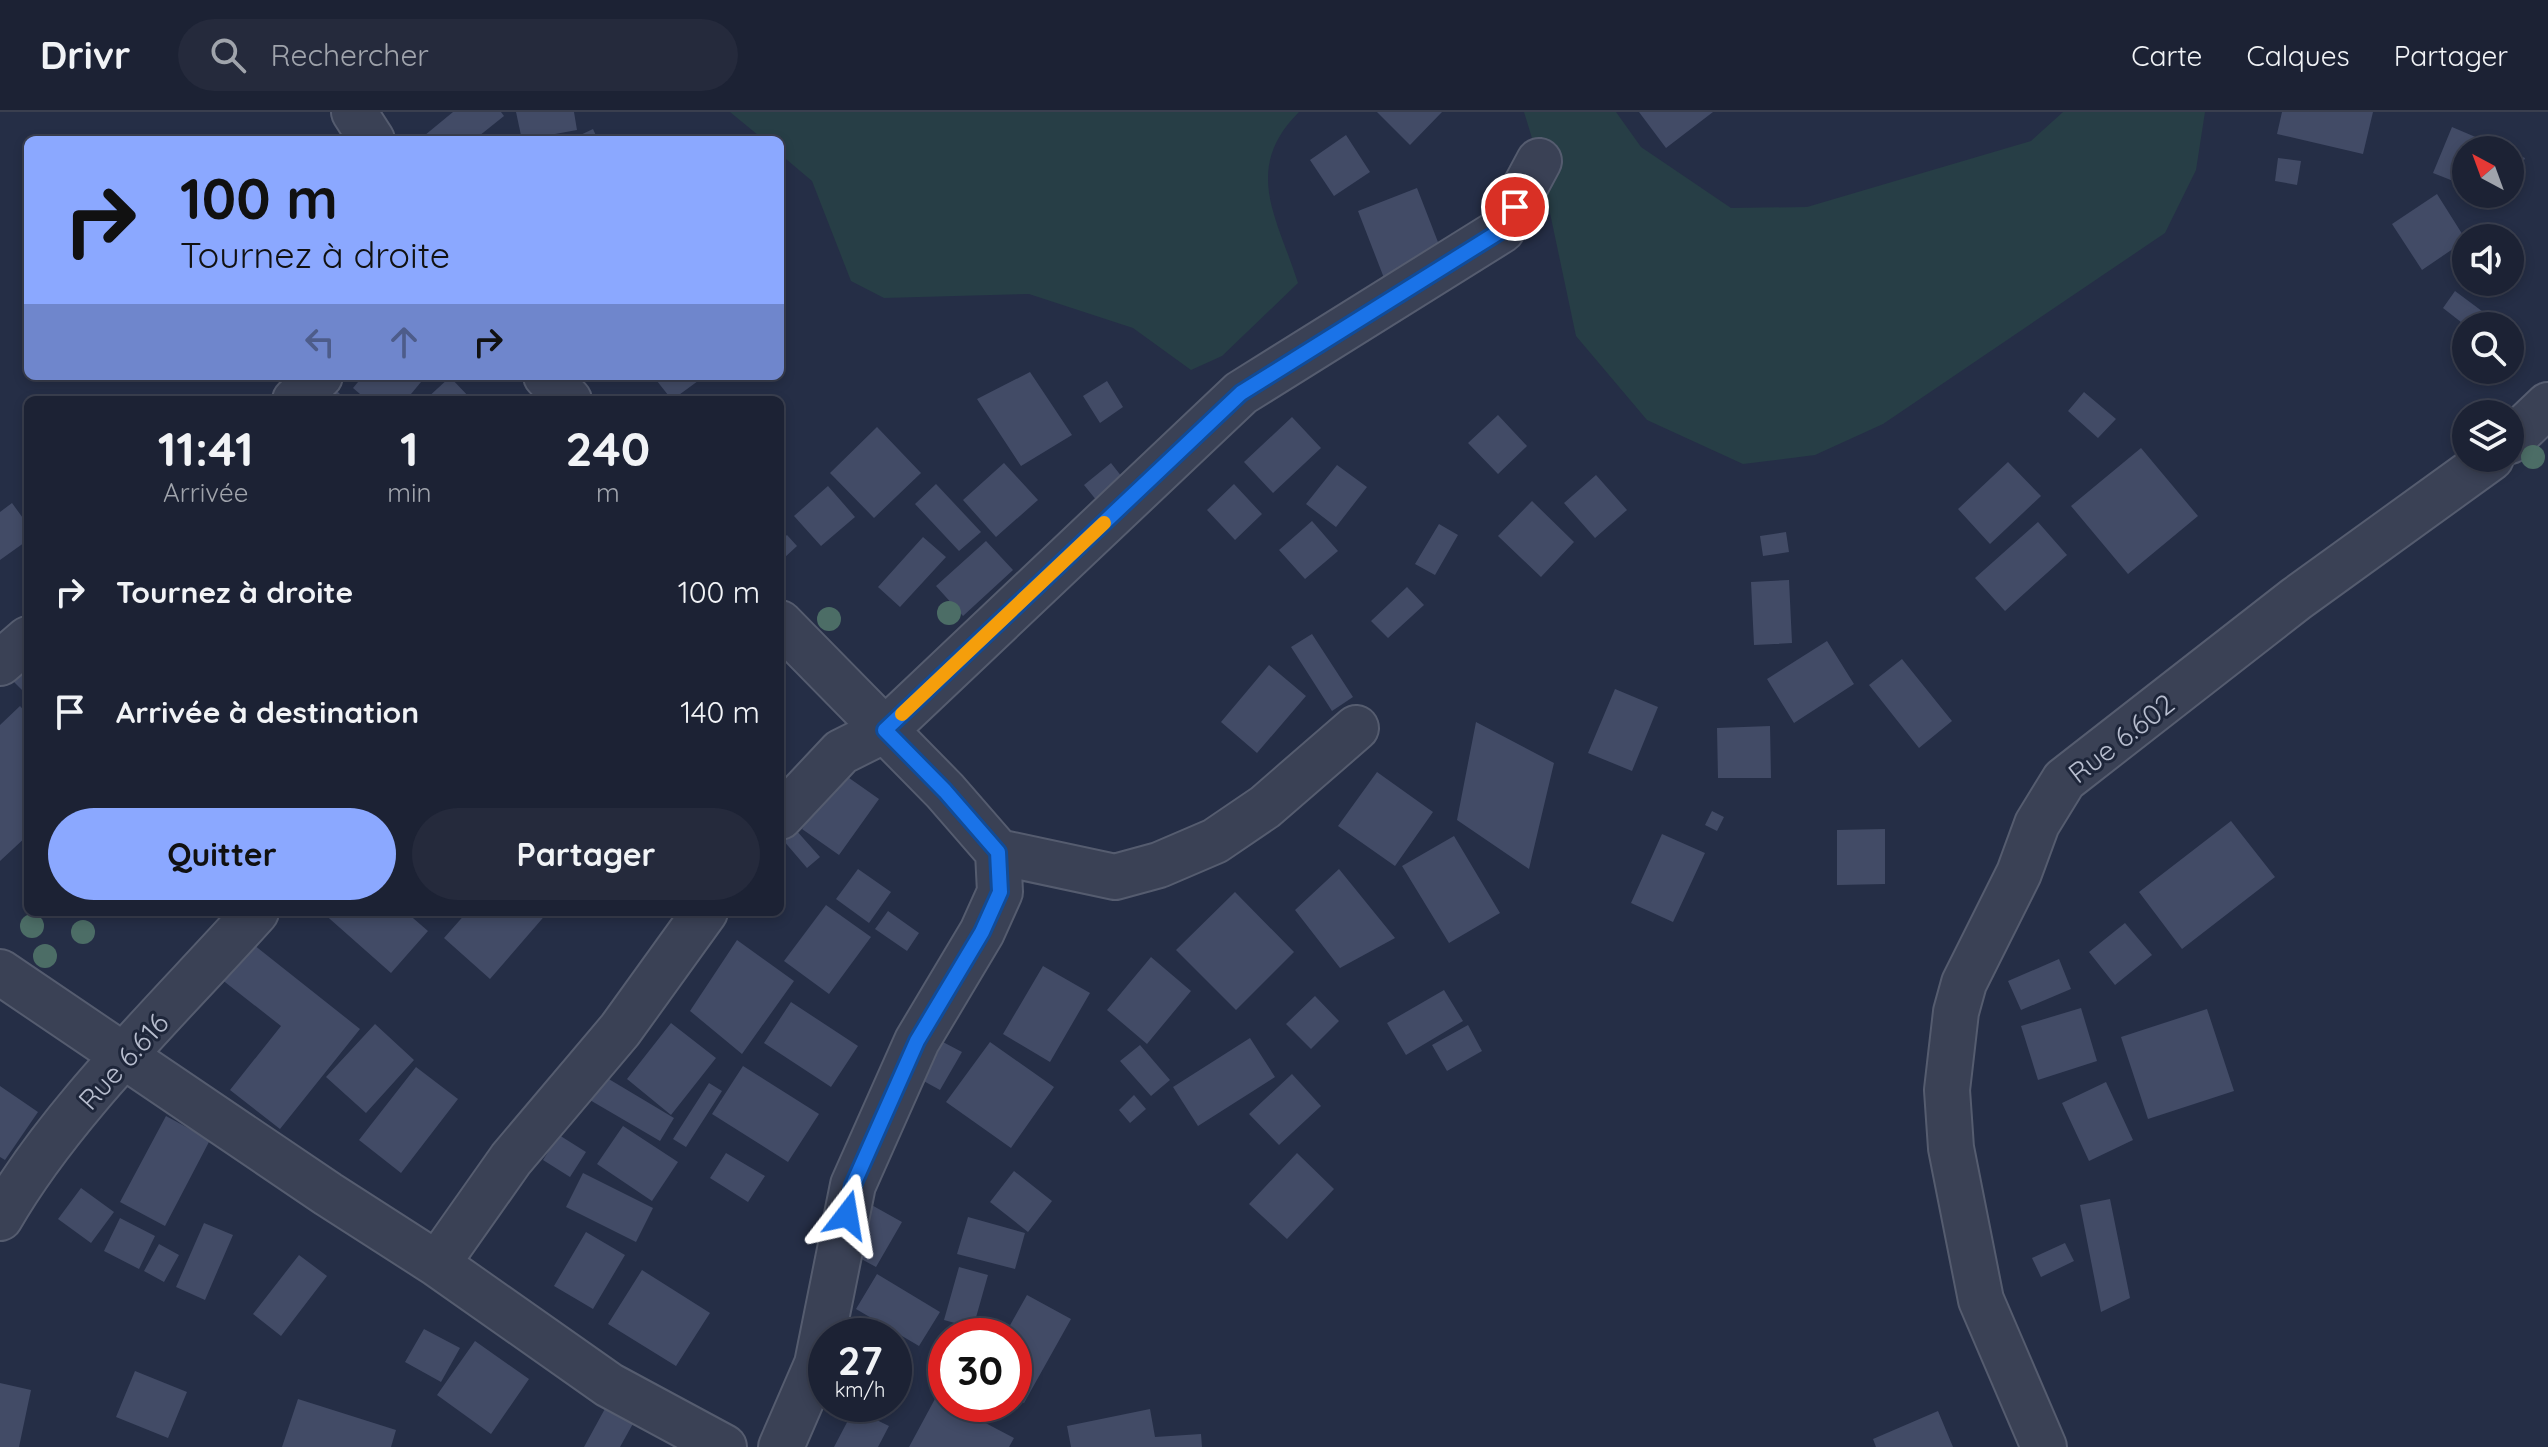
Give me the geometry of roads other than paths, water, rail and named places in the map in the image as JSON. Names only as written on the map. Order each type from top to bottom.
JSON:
[{"type":"street","points":[[354,112],[369,136]]},
{"type":"street","points":[[784,813],[841,752],[885,730],[1241,393],[1502,230],[1539,161]]},
{"type":"street","points":[[299,396],[316,380]]},
{"type":"street","points":[[550,380],[565,396]]},
{"type":"street","points":[[2524,428],[2548,405]]},
{"type":"street","name":"Rue 6.602","points":[[2044,1447],[1981,1300],[1951,1148],[1947,1090],[1960,997],[2019,873],[2037,824],[2064,780],[2296,599],[2472,472]]},
{"type":"street","points":[[784,627],[945,791],[998,852],[1115,877],[1159,865],[1215,841],[1265,807],[1356,728]]},
{"type":"street","points":[[0,663],[24,642]]},
{"type":"street","points":[[781,1447],[817,1364],[853,1185],[917,1041],[982,932],[1000,892],[998,852]]},
{"type":"street","name":"Rue 6.616","points":[[0,1218],[27,1174],[126,1056],[252,916]]},
{"type":"street","points":[[437,1264],[511,1159],[620,1030],[702,916]]},
{"type":"street","points":[[0,972],[437,1264],[609,1385],[724,1447]]}]
